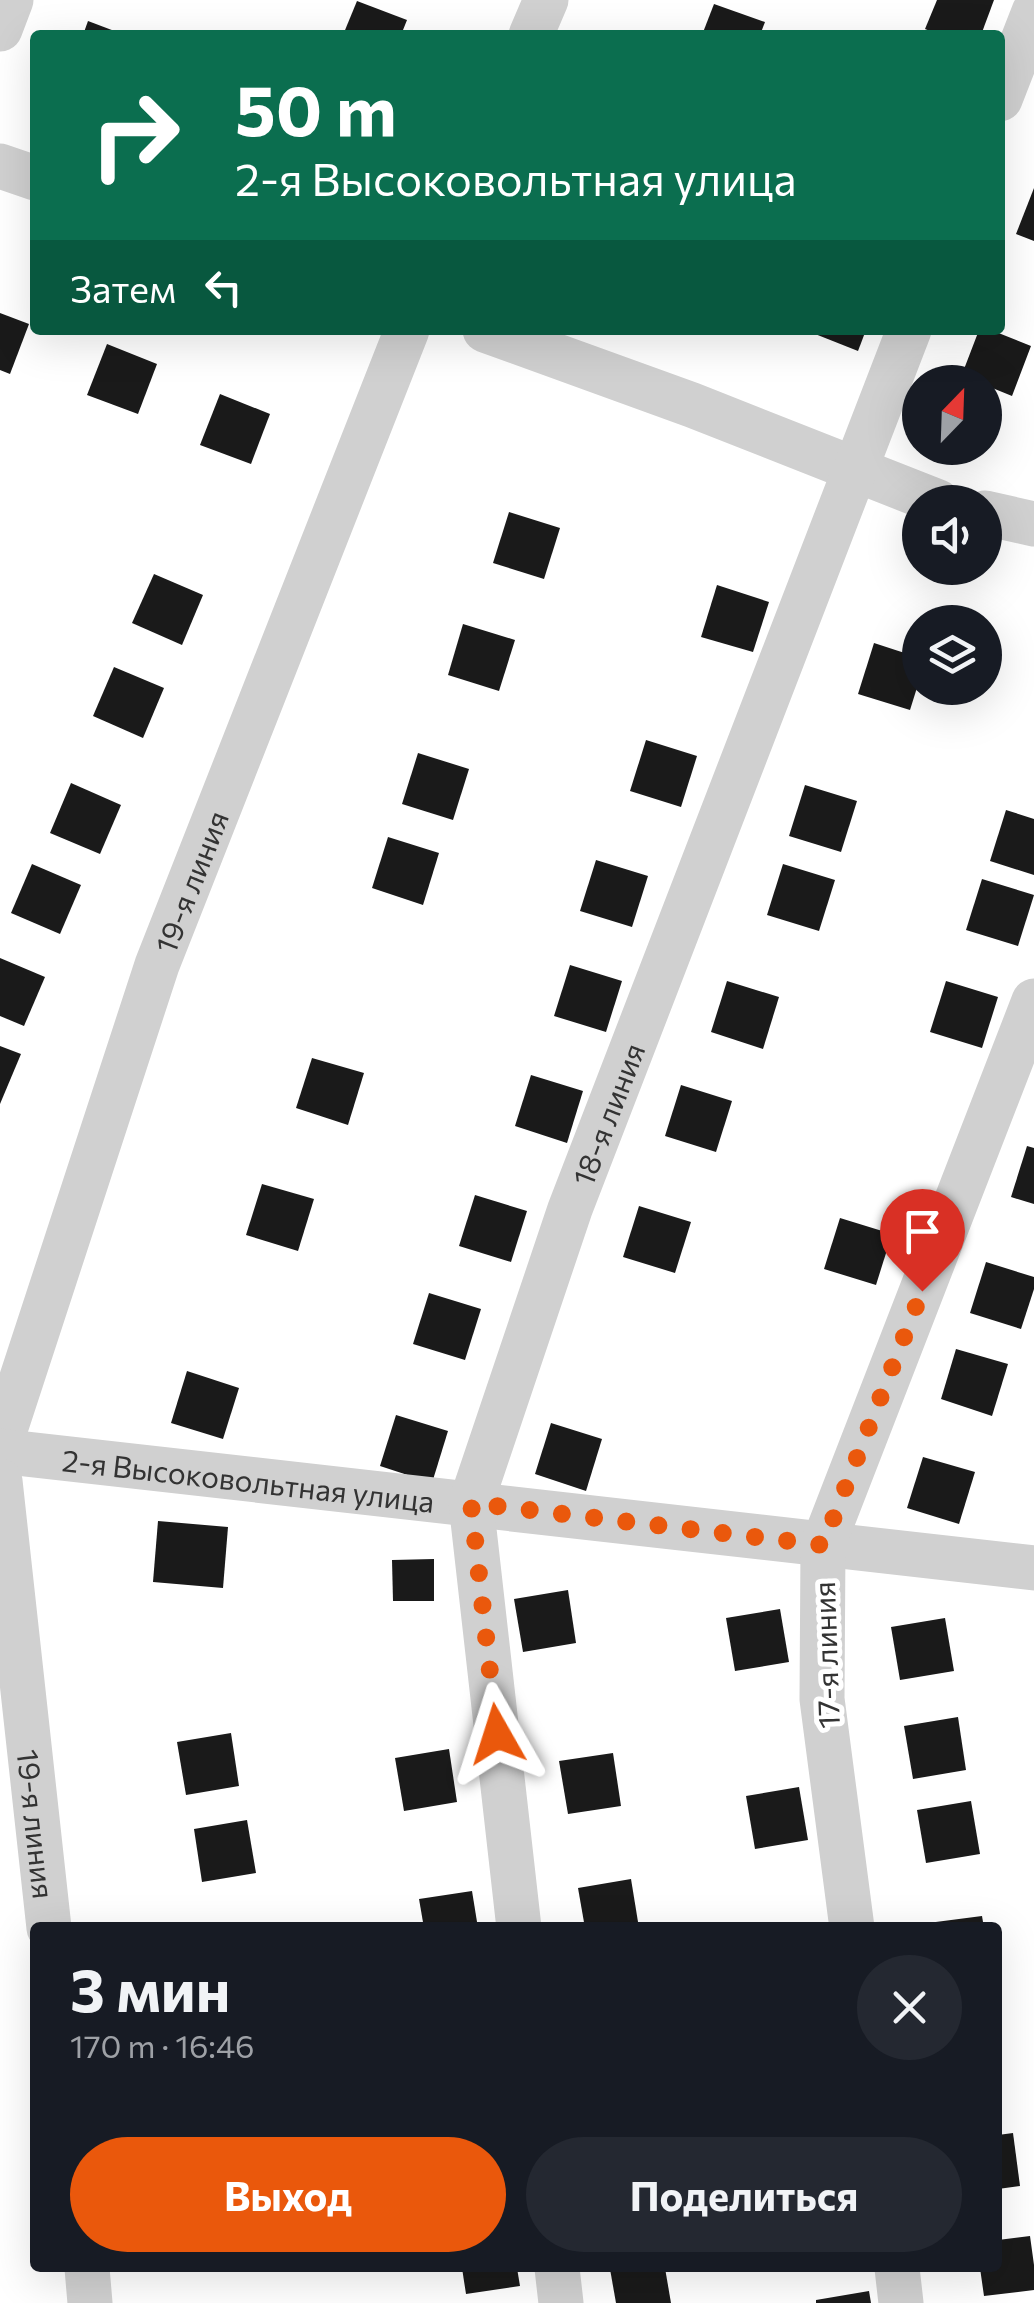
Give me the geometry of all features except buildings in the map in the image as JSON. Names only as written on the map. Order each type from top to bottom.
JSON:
[{"type":"street","points":[[0,29],[10,0]]},
{"type":"street","points":[[534,30],[546,0]]},
{"type":"street","points":[[1005,86],[1034,12]]},
{"type":"street","points":[[0,166],[30,176]]},
{"type":"street","name":"19-я линия","points":[[0,1448],[158,965],[406,335]]},
{"type":"street","points":[[500,335],[902,488]]},
{"type":"street","name":"18-я линия","points":[[518,1922],[471,1503],[570,1209],[907,335]]},
{"type":"street","points":[[1002,517],[1034,524]]},
{"type":"street","name":"17-я линия","points":[[851,1922],[822,1699],[823,1545],[1034,1001]]},
{"type":"street","name":"2-я Высоковольтная улица","points":[[0,1448],[1034,1568]]},
{"type":"street","name":"19-я линия","points":[[0,1481],[48,1922]]},
{"type":"street","points":[[86,2272],[90,2303]]},
{"type":"street","points":[[557,2272],[561,2303]]},
{"type":"street","points":[[897,2272],[901,2303]]},
{"type":"route","points":[[497,1734],[471,1503],[823,1545],[922,1291]]}]
